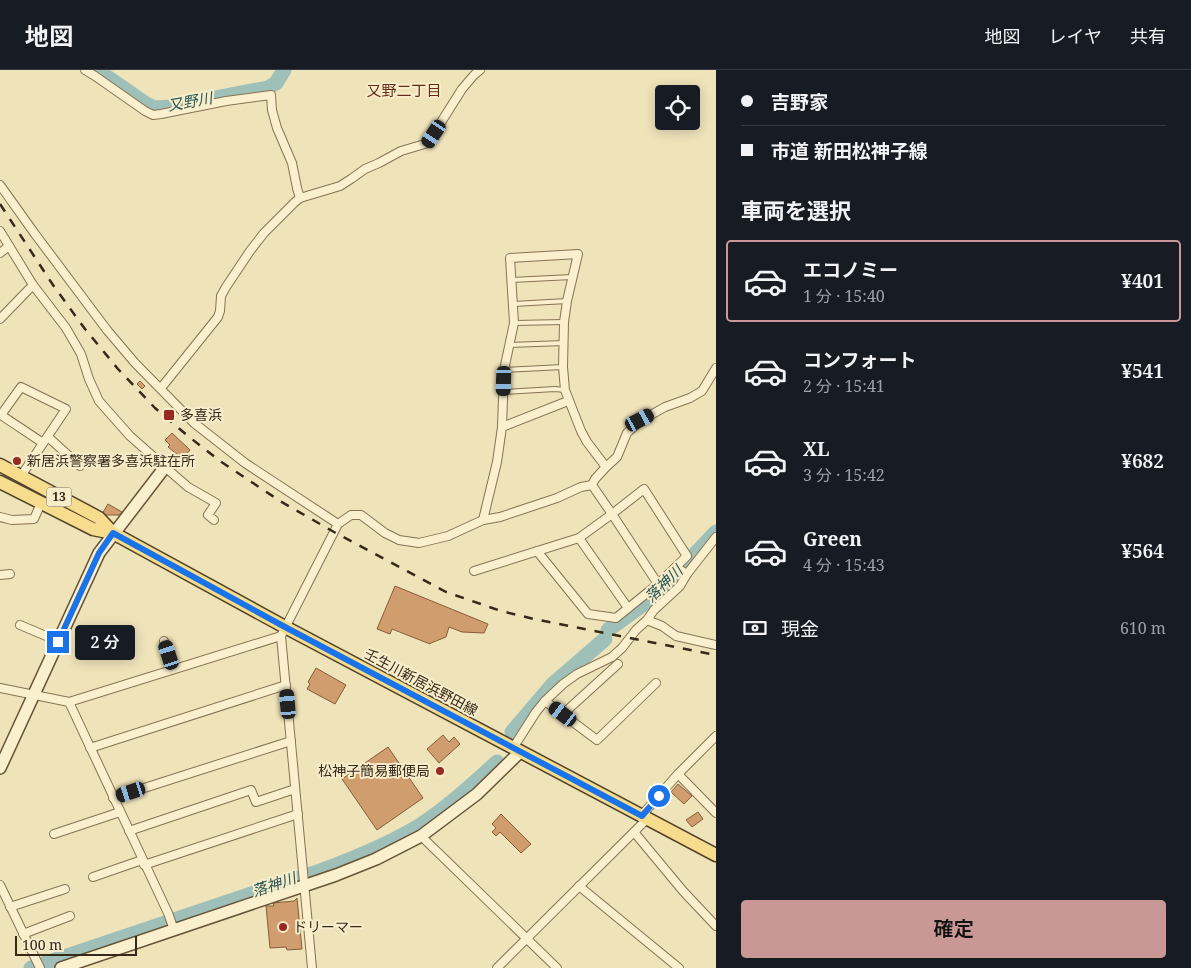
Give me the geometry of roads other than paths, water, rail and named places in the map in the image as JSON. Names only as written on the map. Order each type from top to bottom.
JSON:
[{"type":"main road","name":"壬生川新居浜野田線","points":[[0,466],[99,518],[113,533],[283,631],[716,855]]},
{"type":"main road","name":"壬生川新居浜野田線","points":[[0,482],[92,529],[113,533]]},
{"type":"street","points":[[85,70],[145,111],[154,115],[271,95],[272,110],[277,128],[292,163],[300,198]]},
{"type":"street","points":[[160,388],[218,317],[221,296],[250,251],[264,233],[294,202],[300,198],[340,186],[365,169],[401,151],[428,143],[462,89],[480,70]]},
{"type":"street","points":[[0,185],[107,330],[135,363],[194,423],[245,463],[338,524]]},
{"type":"street","points":[[0,230],[33,285],[66,328],[81,354],[99,402],[130,436],[188,487],[216,503],[208,515],[214,520]]},
{"type":"street","points":[[0,253],[9,246]]},
{"type":"street","points":[[484,520],[497,462],[502,427],[504,370],[514,323],[510,258],[578,254],[564,322],[563,367],[565,390],[568,401],[587,442],[606,467]]},
{"type":"street","points":[[0,319],[33,285]]},
{"type":"street","points":[[592,485],[595,479],[617,457],[627,433],[640,420],[702,391],[716,368]]},
{"type":"street","points":[[21,476],[46,440],[66,409],[22,387],[0,415],[46,440],[80,466]]},
{"type":"street","points":[[502,427],[568,401]]},
{"type":"street","points":[[0,768],[99,553],[165,467]]},
{"type":"street","points":[[312,968],[286,685],[283,631],[338,524],[351,515],[361,515],[385,533],[399,540],[419,543],[448,536],[484,520],[500,517],[557,498],[581,487],[592,485]]},
{"type":"street","points":[[592,485],[658,584]]},
{"type":"street","points":[[474,571],[538,550],[579,538],[644,488],[687,556],[658,584],[616,618],[588,614],[538,550]]},
{"type":"street","points":[[0,518],[12,520],[34,519],[41,503]]},
{"type":"street","points":[[68,967],[304,883],[336,875],[376,859],[421,836],[477,794],[516,750],[536,712],[563,684],[578,674],[612,657],[622,648],[654,610],[680,586],[686,574],[716,537]]},
{"type":"street","points":[[579,538],[628,608]]},
{"type":"street","points":[[676,567],[686,574]]},
{"type":"street","points":[[0,575],[10,574]]},
{"type":"street","points":[[647,620],[662,626],[676,636],[716,645]]},
{"type":"street","points":[[20,625],[58,642]]},
{"type":"street","points":[[0,688],[69,702],[283,631]]},
{"type":"street","points":[[164,642],[173,669]]},
{"type":"street","points":[[563,714],[618,664]]},
{"type":"street","points":[[545,701],[597,740],[656,683]]},
{"type":"street","points":[[90,748],[286,685]]},
{"type":"street","points":[[69,702],[174,928]]},
{"type":"street","points":[[496,968],[634,832],[678,774],[716,736]]},
{"type":"street","points":[[113,798],[291,741]]},
{"type":"street","points":[[678,774],[716,813]]},
{"type":"street","points":[[129,831],[251,790],[256,802],[295,789]]},
{"type":"street","points":[[54,834],[120,812]]},
{"type":"street","points":[[93,877],[298,814]]},
{"type":"street","points":[[634,832],[683,891],[716,926]]},
{"type":"street","points":[[421,836],[557,968]]},
{"type":"street","points":[[0,885],[40,968]]},
{"type":"street","points":[[579,886],[679,968]]},
{"type":"street","points":[[10,907],[65,889]]},
{"type":"street","points":[[23,934],[70,916]]},
{"type":"lane","points":[[511,280],[572,277]]},
{"type":"lane","points":[[512,304],[567,301]]},
{"type":"lane","points":[[514,323],[564,322]]},
{"type":"lane","points":[[509,344],[564,343]]},
{"type":"lane","points":[[504,370],[563,367]]},
{"type":"lane","points":[[503,392],[565,390]]},
{"type":"waterway","name":"又野川","points":[[97,70],[154,108],[172,107],[268,88],[276,83],[284,70]]},
{"type":"waterway","name":"落神川","points":[[608,630],[648,601],[716,532]]},
{"type":"waterway","name":"落神川","points":[[512,732],[552,685],[605,639]]},
{"type":"waterway","name":"落神川","points":[[31,968],[320,871],[372,850],[410,831],[432,817],[497,762]]},
{"type":"railway","points":[[0,204],[53,285],[85,329],[118,369],[155,408],[188,436],[220,461],[280,501],[446,592],[501,611],[534,619],[716,655]]},
{"type":"place","name":"多喜浜","points":[[169,415]]},
{"type":"place","name":"新居浜警察署多喜浜駐在所","points":[[17,461]]},
{"type":"place","name":"松神子簡易郵便局","points":[[440,771]]},
{"type":"place","name":"ドリーマー","points":[[283,927]]},
{"type":"district","name":"又野二丁目","points":[[404,91]]}]
